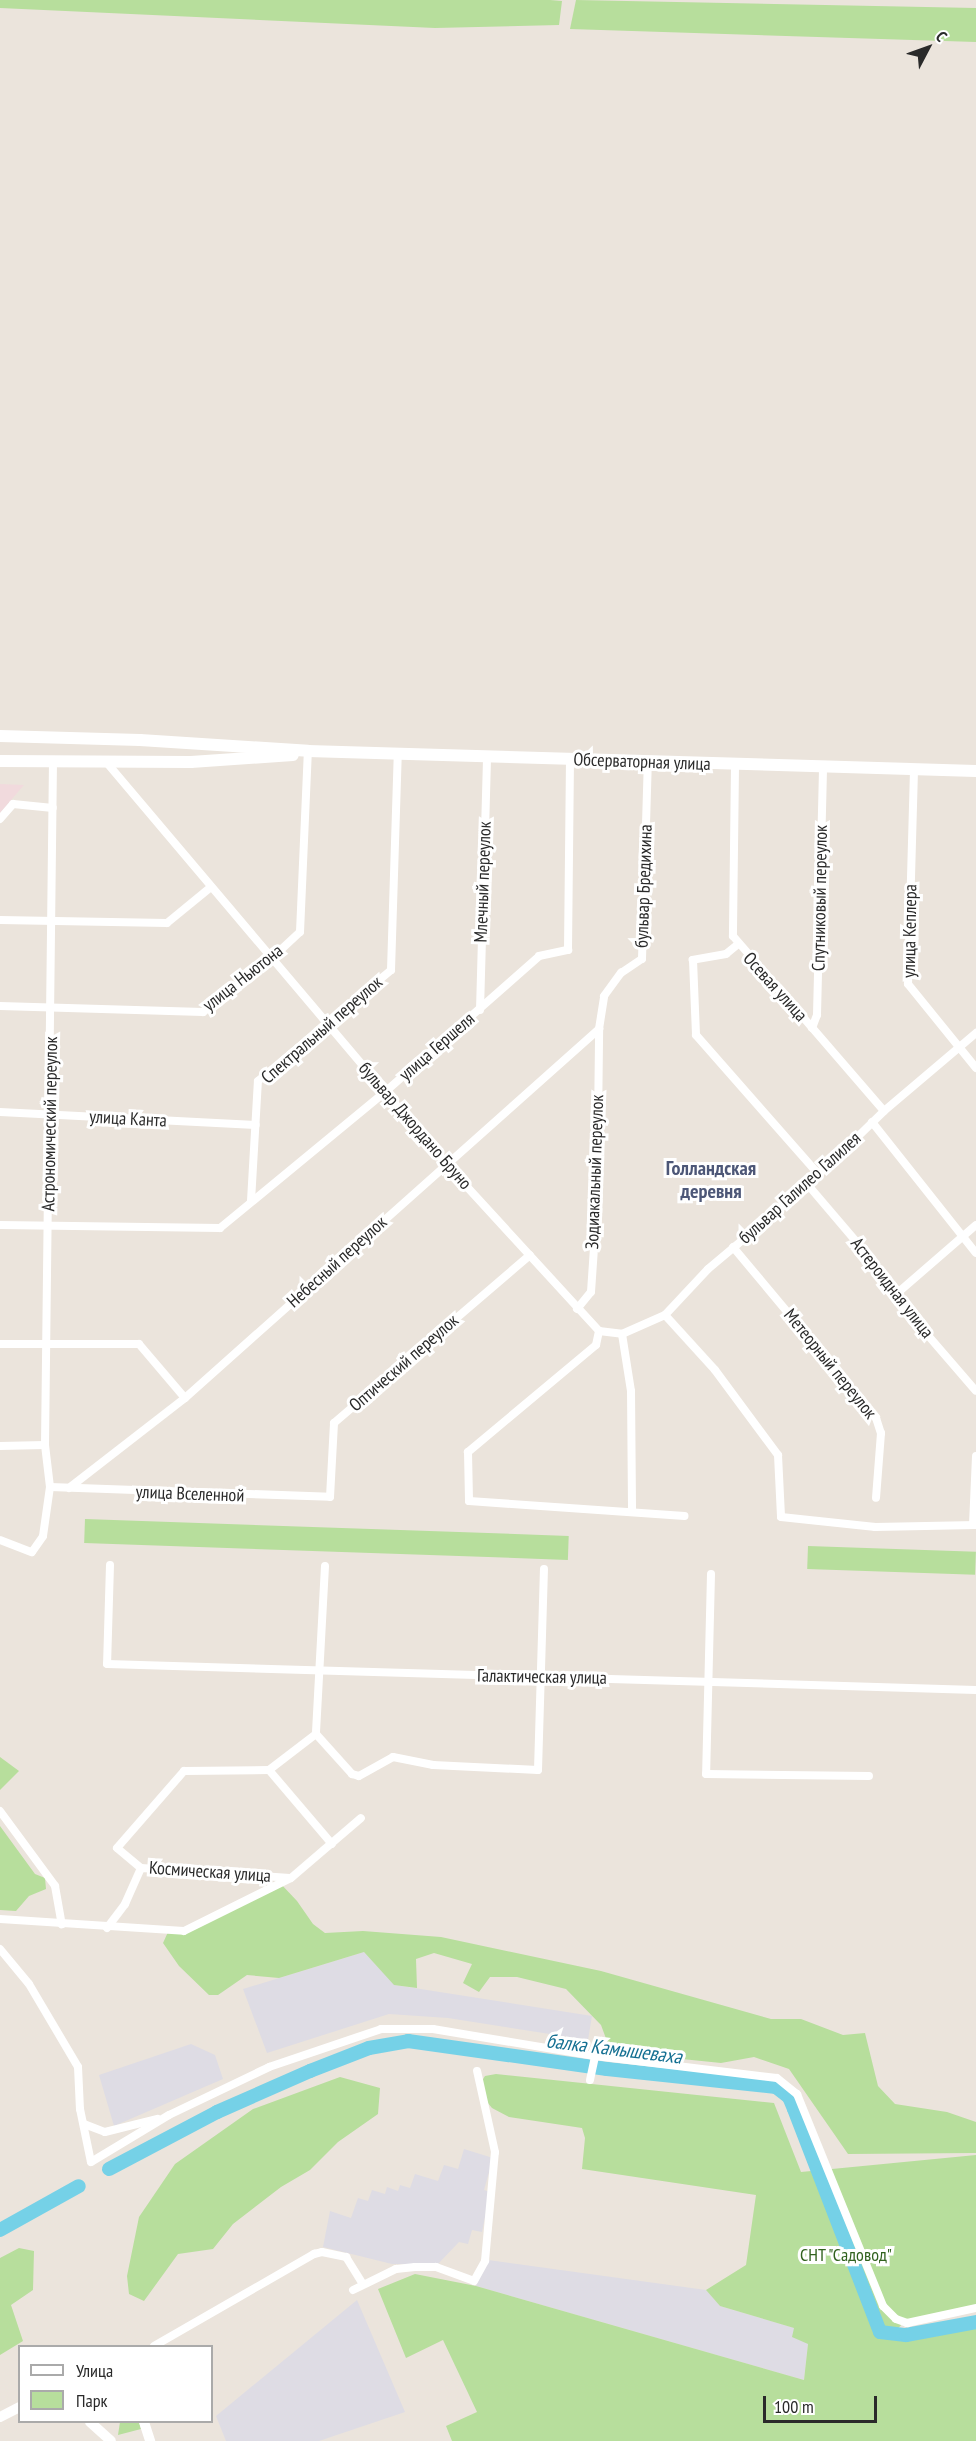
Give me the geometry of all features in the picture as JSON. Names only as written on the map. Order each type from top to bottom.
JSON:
[{"type":"main road","name":"Обсерваторная улица","points":[[0,736],[140,740],[308,751],[487,755],[735,766],[976,771]]},
{"type":"main road","points":[[140,740],[144,750],[140,763]]},
{"type":"main road","name":"Обсерваторная улица","points":[[0,761],[140,763],[308,751]]},
{"type":"street","name":"улица Ньютона","points":[[0,1006],[203,1012],[272,958],[300,932],[308,751]]},
{"type":"street","name":"Спектральный переулок","points":[[251,1201],[258,1081],[328,1025],[391,970],[398,752]]},
{"type":"street","name":"Млечный переулок","points":[[480,1010],[487,755]]},
{"type":"street","name":"улица Гершеля","points":[[0,1225],[220,1228],[385,1092],[539,956],[568,950],[570,759]]},
{"type":"street","name":"Астрономический переулок","points":[[0,1540],[32,1552],[43,1536],[50,1487],[45,1445],[49,1344],[53,761]]},
{"type":"street","name":"бульвар Бредихина","points":[[599,1029],[607,990],[621,973],[642,958],[648,761]]},
{"type":"street","name":"бульвар Джордано Бруно","points":[[107,763],[447,1165],[598,1331]]},
{"type":"street","name":"Осевая улица","points":[[735,766],[733,936],[737,945],[884,1111]]},
{"type":"street","name":"Спутниковый переулок","points":[[812,1028],[817,1015],[823,768]]},
{"type":"street","name":"улица Кеплера","points":[[914,770],[908,984],[976,1068]]},
{"type":"street","points":[[0,819],[13,804],[53,808]]},
{"type":"street","points":[[0,920],[167,923],[211,887]]},
{"type":"street","points":[[737,945],[726,954],[693,960],[696,1035],[818,1174]]},
{"type":"street","name":"Небесный переулок","points":[[69,1488],[185,1398],[599,1029]]},
{"type":"street","name":"Зодиакальный переулок","points":[[577,1309],[591,1292],[597,1205],[599,1029]]},
{"type":"street","name":"бульвар Галилео Галилея","points":[[622,1334],[665,1315],[734,1247],[808,1185],[884,1111],[976,1034]]},
{"type":"street","name":"улица Канта","points":[[0,1112],[256,1125]]},
{"type":"street","points":[[872,1122],[927,1186],[976,1253]]},
{"type":"street","name":"Астероидная улица","points":[[808,1185],[859,1245],[894,1296],[976,1391]]},
{"type":"street","points":[[894,1296],[976,1225]]},
{"type":"street","name":"Метеорный переулок","points":[[734,1247],[876,1418],[881,1434],[876,1498]]},
{"type":"street","name":"Оптический переулок","points":[[330,1497],[334,1423],[530,1255]]},
{"type":"street","points":[[665,1315],[715,1370],[778,1455],[781,1518],[875,1527],[974,1525],[976,1456]]},
{"type":"street","points":[[632,1510],[631,1401],[622,1334],[598,1331],[596,1345],[468,1452],[469,1501],[632,1510],[684,1516]]},
{"type":"street","points":[[0,1344],[139,1344],[185,1398]]},
{"type":"street","points":[[0,1446],[45,1445]]},
{"type":"street","name":"улица Вселенной","points":[[50,1487],[330,1497]]},
{"type":"street","name":"Галактическая улица","points":[[110,1565],[107,1664],[976,1689]]},
{"type":"street","points":[[325,1566],[316,1734],[352,1774],[359,1776],[393,1757],[433,1765],[538,1770],[544,1569]]},
{"type":"street","points":[[711,1574],[705,1774],[869,1776]]},
{"type":"street","points":[[316,1734],[269,1770],[332,1844]]},
{"type":"street","name":"Космическая улица","points":[[269,1770],[184,1771],[117,1848],[141,1868],[291,1878],[361,1818]]},
{"type":"street","points":[[0,1811],[55,1886],[62,1924]]},
{"type":"street","points":[[107,1928],[125,1904],[141,1868]]},
{"type":"street","points":[[0,1919],[107,1928],[184,1931],[291,1878]]},
{"type":"street","points":[[0,1949],[29,1984],[78,2067],[91,2162],[169,2115],[269,2067],[381,2029],[433,2029],[595,2056],[777,2078],[789,2085],[797,2094],[883,2306],[896,2319],[908,2323],[976,2308]]},
{"type":"street","points":[[590,2080],[595,2056]]},
{"type":"street","points":[[353,2290],[362,2283],[396,2269],[415,2267],[436,2267],[474,2281],[484,2261],[495,2152],[477,2070]]},
{"type":"street","points":[[84,2124],[105,2132],[169,2115]]},
{"type":"street","points":[[156,2345],[314,2254],[322,2252],[346,2257],[362,2283]]},
{"type":"street","points":[[0,2417],[18,2408]]},
{"type":"street","points":[[92,2423],[107,2436]]},
{"type":"street","points":[[145,2423],[150,2441]]},
{"type":"shaded area","points":[[0,784],[24,785],[0,813]]},
{"type":"shaded area","points":[[364,1952],[395,1985],[592,2016],[588,2040],[448,2018],[389,2014],[267,2053],[243,1989]]},
{"type":"shaded area","points":[[191,2044],[215,2055],[223,2079],[114,2126],[99,2075]]},
{"type":"shaded area","points":[[464,2149],[493,2158],[484,2190],[490,2192],[482,2232],[472,2230],[468,2244],[459,2242],[438,2264],[392,2264],[323,2247],[330,2211],[351,2218],[358,2198],[368,2201],[372,2190],[385,2194],[387,2187],[398,2191],[400,2185],[410,2188],[415,2174],[438,2181],[444,2165],[458,2169]]},
{"type":"shaded area","points":[[488,2260],[706,2290],[720,2306],[794,2328],[808,2344],[804,2380],[476,2286]]},
{"type":"shaded area","points":[[357,2300],[405,2412],[319,2441],[226,2441],[216,2416]]},
{"type":"green space","points":[[0,0],[562,1],[559,25],[435,28],[0,8]]},
{"type":"green space","points":[[576,0],[976,8],[976,42],[570,29]]},
{"type":"green space","points":[[85,1519],[569,1536],[568,1560],[84,1543]]},
{"type":"green space","points":[[808,1546],[976,1552],[975,1575],[807,1569]]},
{"type":"green space","points":[[0,1757],[19,1771],[0,1790]]},
{"type":"green space","points":[[0,1826],[35,1874],[45,1878],[46,1889],[29,1896],[16,1911],[0,1910]]},
{"type":"green space","points":[[280,1883],[297,1901],[313,1924],[325,1933],[363,1931],[441,1937],[601,1971],[771,2019],[801,2019],[843,2035],[865,2033],[878,2086],[895,2104],[947,2112],[976,2122],[976,2153],[848,2154],[789,2069],[754,2057],[721,2063],[643,2055],[608,2044],[601,2025],[566,1989],[517,1977],[490,1977],[479,1992],[463,1983],[472,1964],[434,1953],[416,1959],[417,1988],[394,1985],[364,1952],[279,1978],[247,1975],[218,1995],[209,1995],[179,1966],[163,1943],[168,1932],[184,1931]]},
{"type":"green space","name":"СНТ \"Садовод\"","points":[[496,2074],[774,2103],[801,2172],[976,2155],[976,2305],[904,2322],[890,2337],[976,2322],[976,2441],[452,2441],[446,2426],[477,2412],[443,2340],[406,2358],[378,2289],[415,2274],[476,2286],[804,2380],[808,2344],[792,2337],[794,2328],[720,2306],[706,2290],[746,2265],[756,2195],[582,2169],[585,2138],[582,2128],[509,2117],[492,2108],[482,2096],[480,2084],[485,2076]]},
{"type":"green space","points":[[340,2077],[380,2088],[378,2114],[338,2142],[310,2170],[281,2187],[233,2224],[213,2249],[178,2254],[144,2301],[129,2294],[127,2276],[139,2217],[175,2164],[253,2109]]},
{"type":"green space","points":[[19,2248],[34,2251],[33,2290],[11,2305],[23,2341],[0,2355],[0,2258]]},
{"type":"green space","points":[[120,2423],[139,2423],[141,2429],[118,2435]]},
{"type":"waterway","name":"балка Камышеваха","points":[[109,2169],[217,2112],[310,2071],[369,2048],[408,2041],[607,2069],[776,2087],[789,2097],[880,2332],[906,2335],[976,2322]]},
{"type":"waterway","name":"балка Камышеваха","points":[[0,2230],[79,2186]]},
{"type":"district","name":"Голландская деревня","points":[[711,1180]]}]
